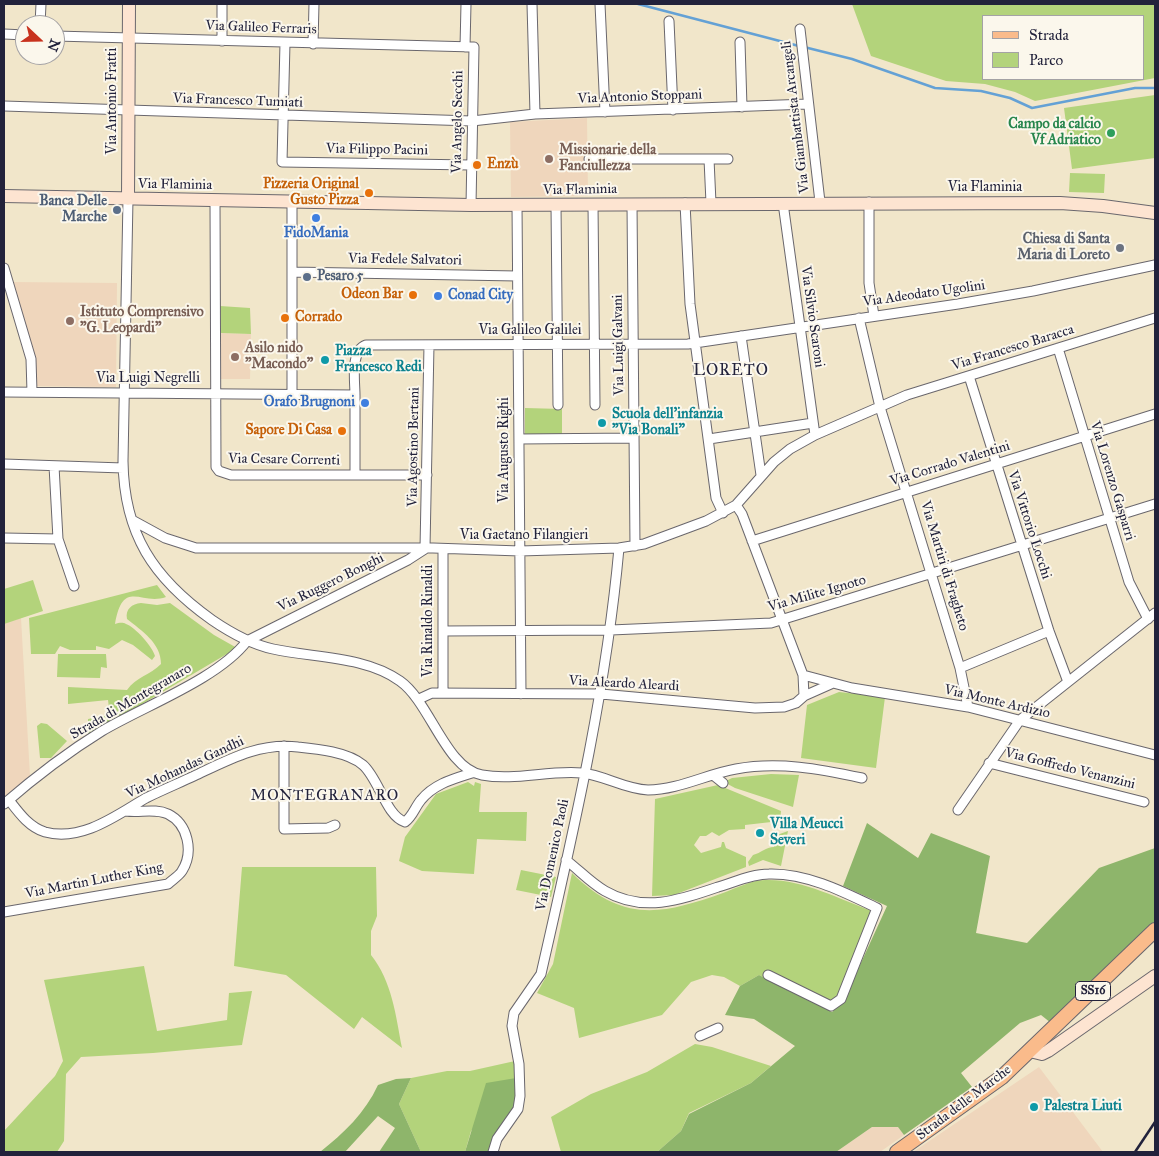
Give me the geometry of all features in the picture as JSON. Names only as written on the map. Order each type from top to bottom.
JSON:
[{"type":"main road","name":"SS16","points":[[1030,1051],[1155,930]]},
{"type":"main road","name":"Strada delle Marche","points":[[897,1152],[989,1088],[1030,1051]]},
{"type":"street","name":"Via Antonio Fratti","points":[[128,198],[129,4]]},
{"type":"street","points":[[222,4],[222,41]]},
{"type":"street","points":[[314,4],[314,44]]},
{"type":"street","points":[[466,4],[466,47]]},
{"type":"street","points":[[532,4],[535,114]]},
{"type":"street","points":[[600,4],[604,112]]},
{"type":"street","points":[[669,22],[673,110]]},
{"type":"street","name":"Via Giambattista Arcangeli","points":[[800,29],[820,202]]},
{"type":"street","name":"Via Galileo Ferraris","points":[[65,36],[466,47]]},
{"type":"street","points":[[740,42],[742,107]]},
{"type":"street","points":[[283,117],[285,43]]},
{"type":"street","name":"Via Angelo Secchi","points":[[466,47],[474,47],[471,205]]},
{"type":"street","name":"Via Antonio Stoppani","points":[[472,122],[535,114],[808,104]]},
{"type":"street","name":"Via Francesco Tumiati","points":[[4,106],[472,122]]},
{"type":"street","name":"Via Filippo Pacini","points":[[283,117],[282,162],[471,165]]},
{"type":"street","points":[[589,159],[728,159]]},
{"type":"street","points":[[709,159],[711,203]]},
{"type":"street","name":"Via Flaminia","points":[[4,196],[471,205],[820,202],[1060,203],[1112,206],[1155,212]]},
{"type":"street","points":[[128,198],[124,468],[132,520],[142,548],[163,577],[198,610],[247,641],[272,649],[374,668],[400,682],[419,699],[453,754],[472,773]]},
{"type":"street","points":[[215,201],[216,394]]},
{"type":"street","points":[[292,202],[292,393],[355,395],[355,475]]},
{"type":"street","points":[[869,202],[869,283],[874,316]]},
{"type":"street","name":"Via Silvio Scaroni","points":[[783,203],[815,435]]},
{"type":"street","points":[[593,204],[595,405]]},
{"type":"street","name":"Via Luigi Galvani","points":[[632,204],[635,546]]},
{"type":"street","points":[[685,204],[694,343],[716,498],[723,513]]},
{"type":"street","name":"Via Augusto Righi","points":[[517,205],[522,694]]},
{"type":"street","points":[[556,205],[558,406]]},
{"type":"street","name":"Via Adeodato Ugolini","points":[[694,343],[1033,291],[1155,265]]},
{"type":"street","points":[[4,268],[31,359],[32,392]]},
{"type":"street","name":"Via Fedele Salvatori","points":[[292,272],[518,276]]},
{"type":"street","name":"Via Martiri di Fragheto","points":[[859,318],[880,407],[960,668],[968,707]]},
{"type":"street","name":"Via Francesco Baracca","points":[[880,407],[907,395],[1155,318]]},
{"type":"street","points":[[741,336],[761,475]]},
{"type":"street","name":"Via Galileo Galilei","points":[[355,395],[356,356],[358,350],[366,345],[633,345],[694,343]]},
{"type":"street","name":"Via Agostino Bertani","points":[[426,548],[429,345]]},
{"type":"street","name":"Via Lorenzo Gasparri","points":[[1058,348],[1129,582],[1152,616]]},
{"type":"street","name":"Via Vittorio Locchi","points":[[968,376],[1049,631],[1068,682]]},
{"type":"street","name":"Via Luigi Negrelli","points":[[4,392],[292,393]]},
{"type":"street","name":"Via Cesare Correnti","points":[[216,394],[216,467],[218,471],[232,475],[427,475]]},
{"type":"street","name":"Via Gaetano Filangieri","points":[[132,520],[165,538],[196,548],[426,548],[520,551],[635,546],[682,531],[723,513],[736,505],[761,475],[790,449],[815,435],[880,407]]},
{"type":"street","name":"Via Corrado Valentini","points":[[752,541],[1155,414]]},
{"type":"street","points":[[709,439],[813,423]]},
{"type":"street","points":[[519,439],[634,438]]},
{"type":"street","points":[[4,464],[124,468]]},
{"type":"street","points":[[54,466],[58,539],[74,586]]},
{"type":"street","name":"Via Milite Ignoto","points":[[443,631],[611,630],[771,623],[1155,504]]},
{"type":"street","points":[[736,505],[752,541],[803,675],[804,696],[831,684]]},
{"type":"street","points":[[4,538],[58,539]]},
{"type":"street","name":"Via Ruggero Bonghi","points":[[247,641],[408,560],[426,548]]},
{"type":"street","name":"Via Domenico Paoli","points":[[493,1152],[497,1139],[518,1109],[520,1096],[519,1064],[512,1026],[514,1013],[541,974],[601,694],[611,630],[619,548]]},
{"type":"street","name":"Via Rinaldo Rinaldi","points":[[443,549],[443,693]]},
{"type":"street","points":[[958,810],[1020,720],[1152,616]]},
{"type":"street","points":[[960,668],[1049,631]]},
{"type":"street","name":"Strada di Montegranaro","points":[[6,802],[86,741],[199,678],[233,656],[247,641]]},
{"type":"street","name":"Via Monte Ardizio","points":[[803,675],[831,684],[968,707],[1155,755]]},
{"type":"street","name":"Via Aleardo Aleardi","points":[[419,699],[432,693],[601,694],[755,708],[784,707],[796,703],[804,696]]},
{"type":"street","points":[[284,746],[284,829],[328,828],[335,825]]},
{"type":"street","name":"Via Mohandas Gandhi","points":[[126,811],[146,798],[240,755],[269,747],[299,747],[354,759],[364,766],[374,778],[394,814],[399,820],[405,822],[428,792],[448,781]]},
{"type":"street","points":[[448,781],[462,764]]},
{"type":"street","name":"Via Goffredo Venanzini","points":[[989,764],[1144,802]]},
{"type":"street","points":[[448,781],[472,773],[504,777],[584,773],[627,787],[648,790],[670,787],[762,765],[791,766],[862,778]]},
{"type":"street","points":[[714,775],[723,783]]},
{"type":"street","name":"Via Martin Luther King","points":[[4,912],[168,884],[182,871],[188,855],[188,839],[181,823],[168,814],[156,810],[138,813],[126,811],[102,823],[72,834],[45,832],[24,820],[6,802]]},
{"type":"street","points":[[566,860],[605,891],[627,901],[652,904],[679,900],[747,877],[769,874],[782,875],[830,887],[877,908],[840,999],[830,1006],[768,975]]},
{"type":"street","points":[[1030,1051],[1042,1054],[1048,1051],[1155,976]]},
{"type":"street","points":[[700,1036],[718,1028]]},
{"type":"shaded area","name":"Missionarie della Fanciullezza","points":[[587,118],[588,196],[511,197],[510,122]]},
{"type":"shaded area","name":"Istituto Comprensivo \"G. Leopardi\"","points":[[12,282],[117,283],[116,387],[34,386],[36,360]]},
{"type":"shaded area","name":"Asilo nido \"Macondo\"","points":[[218,333],[251,334],[250,379],[219,379]]},
{"type":"shaded area","points":[[21,618],[30,776],[4,802],[4,628],[5,623]]},
{"type":"shaded area","points":[[1039,1067],[1103,1152],[913,1152]]},
{"type":"shaded area","points":[[872,1127],[898,1127],[904,1135],[880,1152],[836,1152]]},
{"type":"green space","points":[[852,4],[1155,4],[1155,78],[1035,101],[1015,92],[985,84],[946,81],[871,56]]},
{"type":"green space","name":"Campo da calcio Vf Adriatico","points":[[1155,95],[1155,158],[1072,169],[1064,108]]},
{"type":"green space","points":[[1070,173],[1105,174],[1104,193],[1069,192]]},
{"type":"green space","points":[[220,306],[250,308],[251,334],[221,333]]},
{"type":"green space","points":[[525,408],[562,409],[562,436],[525,434]]},
{"type":"green space","points":[[33,580],[43,611],[4,624],[4,589]]},
{"type":"green space","points":[[157,585],[166,597],[157,599],[128,598],[118,610],[115,624],[125,623],[139,633],[154,652],[155,656],[152,660],[133,645],[122,640],[109,649],[96,646],[96,650],[70,650],[60,646],[55,654],[31,654],[29,618]]},
{"type":"green space","points":[[141,603],[157,605],[170,603],[214,635],[237,648],[88,736],[88,719],[110,715],[108,700],[68,704],[68,687],[127,690],[161,664],[158,650],[150,638],[127,619],[127,612],[130,608]]},
{"type":"green space","points":[[58,654],[106,654],[107,668],[101,667],[100,678],[57,677]]},
{"type":"green space","points":[[839,692],[885,697],[876,768],[801,758],[807,705]]},
{"type":"green space","points":[[41,723],[47,724],[67,741],[51,758],[40,758],[37,726]]},
{"type":"green space","points":[[771,774],[799,775],[793,807],[735,788],[724,782],[732,778]]},
{"type":"green space","points":[[468,782],[474,786],[475,782],[481,784],[479,812],[527,812],[526,841],[477,839],[474,874],[422,871],[399,861],[405,837],[436,794]]},
{"type":"green space","points":[[718,785],[781,811],[780,821],[745,825],[745,829],[729,830],[719,836],[712,832],[706,836],[700,836],[694,845],[701,853],[721,847],[722,842],[724,842],[726,848],[746,857],[746,867],[674,895],[652,896],[655,799]]},
{"type":"green space","points":[[867,823],[918,858],[931,833],[990,856],[976,933],[1027,943],[1099,868],[1155,848],[1155,922],[1051,1023],[1041,1015],[1020,1023],[961,1073],[972,1087],[904,1135],[898,1127],[872,1127],[836,1152],[657,1152],[681,1131],[689,1114],[751,1083],[795,1046],[754,1019],[725,1015],[740,986],[759,975],[832,1012],[843,1002],[887,906],[843,886]]},
{"type":"green space","points":[[788,831],[781,866],[763,860],[749,866],[748,862],[753,855],[774,847],[777,835]]},
{"type":"green space","points":[[242,867],[376,867],[377,916],[371,931],[371,955],[384,976],[392,999],[402,1048],[362,1017],[354,1029],[286,975],[234,966]]},
{"type":"green space","points":[[521,870],[556,877],[551,897],[516,890]]},
{"type":"green space","points":[[572,873],[608,900],[626,907],[643,910],[661,910],[701,901],[755,881],[766,880],[807,886],[872,911],[868,918],[871,920],[841,991],[830,1003],[827,1010],[759,975],[740,986],[724,977],[712,975],[691,982],[662,1015],[579,1038],[574,1008],[537,993],[553,964]]},
{"type":"green space","points":[[144,966],[157,1031],[227,1020],[229,993],[252,991],[242,1045],[81,1057],[66,1074],[64,1141],[57,1152],[4,1152],[4,1131],[55,1076],[63,1061],[44,980]]},
{"type":"green space","points":[[695,1044],[712,1047],[771,1066],[751,1083],[689,1113],[681,1131],[657,1152],[561,1152],[551,1117],[591,1094],[647,1072]]},
{"type":"green space","points":[[515,1061],[516,1078],[471,1131],[465,1152],[421,1152],[399,1104],[411,1078],[447,1071],[470,1071]]},
{"type":"green space","points":[[411,1078],[399,1104],[421,1152],[379,1152],[395,1128],[378,1116],[345,1152],[320,1152],[353,1122],[367,1105],[378,1085],[396,1079]]},
{"type":"green space","points":[[516,1078],[513,1109],[490,1152],[465,1152],[486,1083]]},
{"type":"waterway","points":[[638,4],[799,46]]},
{"type":"waterway","points":[[804,47],[852,59],[935,88],[981,91],[1010,98],[1032,108],[1135,88],[1155,88]]},
{"type":"railway","points":[[1135,1152],[1155,1122]]},
{"type":"place","name":"Campo da calcio Vf Adriatico","points":[[1111,133]]},
{"type":"place","name":"Missionarie della Fanciullezza","points":[[549,159]]},
{"type":"place","name":"Enzù","points":[[477,165]]},
{"type":"place","name":"Pizzeria Original Gusto Pizza","points":[[369,193]]},
{"type":"place","name":"Banca Delle Marche","points":[[117,210]]},
{"type":"place","name":"FidoMania","points":[[316,218]]},
{"type":"place","name":"Chiesa di Santa Maria di Loreto","points":[[1120,248]]},
{"type":"place","name":"Pesaro 5","points":[[307,277]]},
{"type":"place","name":"Odeon Bar","points":[[413,295]]},
{"type":"place","name":"Conad City","points":[[438,296]]},
{"type":"place","name":"Corrado","points":[[285,318]]},
{"type":"place","name":"Istituto Comprensivo \"G. Leopardi\"","points":[[70,321]]},
{"type":"place","name":"Asilo nido \"Macondo\"","points":[[235,357]]},
{"type":"place","name":"Piazza Francesco Redi","points":[[325,360]]},
{"type":"place","name":"Orafo Brugnoni","points":[[365,403]]},
{"type":"place","name":"Scuola dell'infanzia \"Via Bonali\"","points":[[602,423]]},
{"type":"place","name":"Sapore Di Casa","points":[[342,431]]},
{"type":"place","name":"Villa Meucci Severi","points":[[760,833]]},
{"type":"place","name":"Palestra Liuti","points":[[1034,1107]]},
{"type":"district","name":"LORETO","points":[[731,371]]},
{"type":"district","name":"MONTEGRANARO","points":[[325,796]]}]
